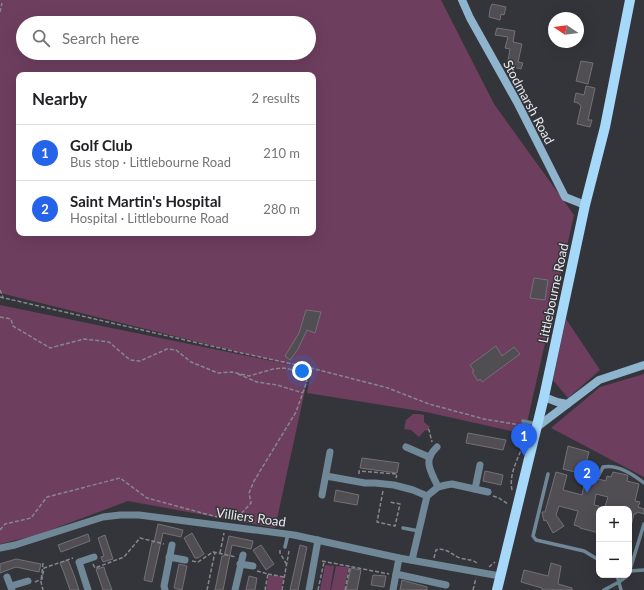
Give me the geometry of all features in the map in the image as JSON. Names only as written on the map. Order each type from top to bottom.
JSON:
[{"type":"main road","name":"Littlebourne Road","points":[[497,590],[538,426],[584,205],[605,127],[630,0]]},
{"type":"street","name":"Stodmarsh Road","points":[[462,0],[470,18],[517,102],[565,197],[584,205]]},
{"type":"street","points":[[538,426],[599,380],[644,365]]},
{"type":"street","points":[[544,397],[567,404]]},
{"type":"street","points":[[406,447],[429,457]]},
{"type":"street","points":[[437,447],[429,457],[430,468],[438,487]]},
{"type":"street","points":[[322,495],[330,452]]},
{"type":"street","points":[[475,489],[480,465]]},
{"type":"street","points":[[326,476],[357,482],[396,486],[413,490],[427,496]]},
{"type":"street","points":[[412,560],[427,496],[438,487],[452,484],[488,492]]},
{"type":"street","name":"Villiers Road","points":[[0,548],[15,545],[103,517],[139,515],[288,534],[399,558],[433,564],[479,569],[500,576]]},
{"type":"street","points":[[308,590],[318,540]]},
{"type":"street","points":[[165,590],[164,586],[172,545]]},
{"type":"street","points":[[88,590],[79,562],[92,557]]},
{"type":"street","points":[[169,557],[185,560]]},
{"type":"street","points":[[393,590],[393,574],[399,558]]},
{"type":"street","points":[[235,590],[242,559],[253,566]]},
{"type":"street","points":[[393,574],[446,585]]},
{"type":"street","points":[[7,577],[12,588],[28,581]]},
{"type":"lane","points":[[523,423],[538,426]]},
{"type":"lane","points":[[598,477],[603,467],[609,466],[628,472],[644,483]]},
{"type":"lane","points":[[548,474],[532,536],[536,540],[584,550],[596,558]]},
{"type":"lane","points":[[632,563],[644,524]]},
{"type":"lane","points":[[403,528],[419,531]]},
{"type":"lane","points":[[285,547],[288,534]]},
{"type":"lane","points":[[632,572],[644,570]]},
{"type":"lane","points":[[618,578],[621,590]]},
{"type":"lane","points":[[604,590],[623,578]]},
{"type":"path","points":[[0,12],[2,3]]},
{"type":"path","points":[[0,290],[1,297],[311,368],[388,388],[430,404],[484,419],[523,423]]},
{"type":"path","points":[[0,317],[10,319],[14,326],[50,348],[84,339],[97,340],[109,342],[130,360],[140,361],[167,349],[176,350],[191,362],[218,373],[232,372],[249,376],[274,369],[284,368],[293,370],[297,374],[305,376]]},
{"type":"path","points":[[305,376],[311,368]]},
{"type":"path","points":[[232,372],[257,382],[277,385],[303,393]]},
{"type":"path","points":[[0,530],[6,524],[31,518],[47,498],[120,478],[147,498],[222,519],[238,517],[251,503],[249,493],[254,481],[296,412],[307,381],[305,376]]},
{"type":"path","points":[[428,429],[437,447]]},
{"type":"path","points":[[513,494],[511,480],[512,474],[523,446]]},
{"type":"path","points":[[357,482],[359,471],[396,474],[396,486]]},
{"type":"path","points":[[384,484],[377,522],[395,526],[400,504],[390,502]]},
{"type":"path","points":[[488,492],[490,496],[499,498],[510,505],[511,502]]},
{"type":"path","points":[[220,553],[226,528]]},
{"type":"path","points":[[92,557],[95,568],[124,557],[140,538],[172,545]]},
{"type":"path","points":[[282,590],[290,552],[285,547],[281,548],[280,553],[287,565]]},
{"type":"path","points":[[433,564],[436,550],[450,551],[460,558],[470,559],[476,562],[479,569],[473,590]]},
{"type":"path","points":[[185,560],[198,562],[213,552],[242,559]]},
{"type":"path","points":[[207,590],[215,552]]},
{"type":"path","points":[[41,580],[44,568],[77,557],[79,562]]},
{"type":"path","points":[[486,567],[490,567],[494,564],[496,558]]},
{"type":"path","points":[[314,560],[393,574]]},
{"type":"path","points":[[318,590],[324,562]]},
{"type":"path","points":[[43,563],[41,580],[44,590]]},
{"type":"path","points":[[253,566],[257,572],[285,577]]},
{"type":"path","points":[[345,590],[350,566]]},
{"type":"path","points":[[265,590],[268,574]]},
{"type":"path","points":[[28,581],[30,584],[41,580]]},
{"type":"shaded area","points":[[0,0],[441,0],[494,104],[574,215],[524,436],[511,431],[426,412],[307,393],[311,372],[307,381],[275,528],[128,501],[37,535],[0,544],[0,305],[296,366],[0,293]]},
{"type":"shaded area","points":[[566,319],[600,370],[568,398],[553,380]]},
{"type":"shaded area","points":[[644,374],[644,477],[551,428],[600,387]]},
{"type":"shaded area","points":[[413,414],[424,415],[424,422],[430,427],[419,437],[411,430],[404,429],[406,420]]},
{"type":"shaded area","points":[[325,565],[334,566],[330,590],[320,590]]},
{"type":"shaded area","points":[[336,566],[349,567],[344,590],[331,590]]},
{"type":"shaded area","points":[[269,575],[284,577],[281,590],[266,590]]},
{"type":"building","points":[[492,4],[506,7],[504,15],[501,14],[500,20],[489,17]]},
{"type":"building","points":[[497,28],[515,31],[513,42],[522,44],[518,62],[523,63],[521,69],[510,66],[511,62],[508,61],[510,49],[505,48],[508,37],[495,35]]},
{"type":"building","points":[[581,61],[593,63],[588,84],[576,81]]},
{"type":"building","points":[[586,86],[595,88],[588,120],[592,120],[590,127],[577,124],[581,106],[574,102],[576,93],[584,95]]},
{"type":"building","points":[[534,278],[548,280],[545,300],[530,298]]},
{"type":"building","points":[[306,310],[321,312],[315,333],[307,330],[298,349],[290,360],[285,356],[299,333]]},
{"type":"building","points":[[496,346],[502,356],[514,347],[520,354],[482,382],[480,379],[478,381],[472,372],[474,371],[470,365]]},
{"type":"building","points":[[468,433],[506,440],[503,450],[466,443]]},
{"type":"building","points":[[568,446],[589,452],[583,474],[563,469]]},
{"type":"building","points":[[362,458],[399,463],[397,473],[360,468]]},
{"type":"building","points":[[485,471],[503,475],[501,485],[483,481]]},
{"type":"building","points":[[556,472],[567,475],[563,490],[582,495],[586,476],[606,481],[607,476],[611,477],[613,472],[627,475],[627,481],[639,484],[635,501],[640,502],[638,507],[644,509],[644,514],[637,512],[634,514],[632,522],[632,506],[605,506],[608,497],[596,494],[594,505],[599,506],[596,506],[596,532],[574,525],[578,511],[559,506],[556,515],[564,526],[553,533],[546,520],[544,521],[542,512],[545,512]]},
{"type":"building","points":[[336,490],[359,495],[357,505],[334,501]]},
{"type":"building","points":[[158,524],[183,530],[181,537],[163,533],[152,582],[144,580],[152,542],[154,542]]},
{"type":"building","points":[[192,533],[204,554],[198,558],[195,558],[184,538]]},
{"type":"building","points":[[88,534],[90,541],[61,552],[58,545]]},
{"type":"building","points":[[105,535],[113,559],[103,562],[101,557],[104,556],[98,538]]},
{"type":"building","points":[[229,536],[253,541],[251,549],[232,545],[223,590],[215,590],[222,556],[224,556]]},
{"type":"building","points":[[261,545],[274,564],[266,570],[253,550]]},
{"type":"building","points":[[300,545],[307,547],[298,590],[290,590]]},
{"type":"building","points":[[16,559],[41,564],[39,572],[16,567],[0,573],[0,564]]},
{"type":"building","points":[[68,560],[79,590],[70,590],[60,563]]},
{"type":"building","points":[[551,563],[561,566],[558,584],[572,588],[572,590],[542,590],[542,588],[521,582],[524,570],[548,576]]},
{"type":"building","points":[[179,564],[187,566],[182,590],[174,588]]},
{"type":"building","points":[[104,567],[112,590],[103,590],[96,569]]},
{"type":"building","points":[[351,568],[361,570],[357,590],[346,590]]},
{"type":"building","points":[[373,575],[386,576],[384,587],[371,585]]},
{"type":"building","points":[[249,576],[257,578],[255,590],[246,590]]},
{"type":"building","points":[[402,580],[427,587],[427,590],[400,590]]},
{"type":"place","name":"Golf Club","points":[[524,456]]},
{"type":"place","name":"Saint Martin's Hospital","points":[[587,493]]}]
